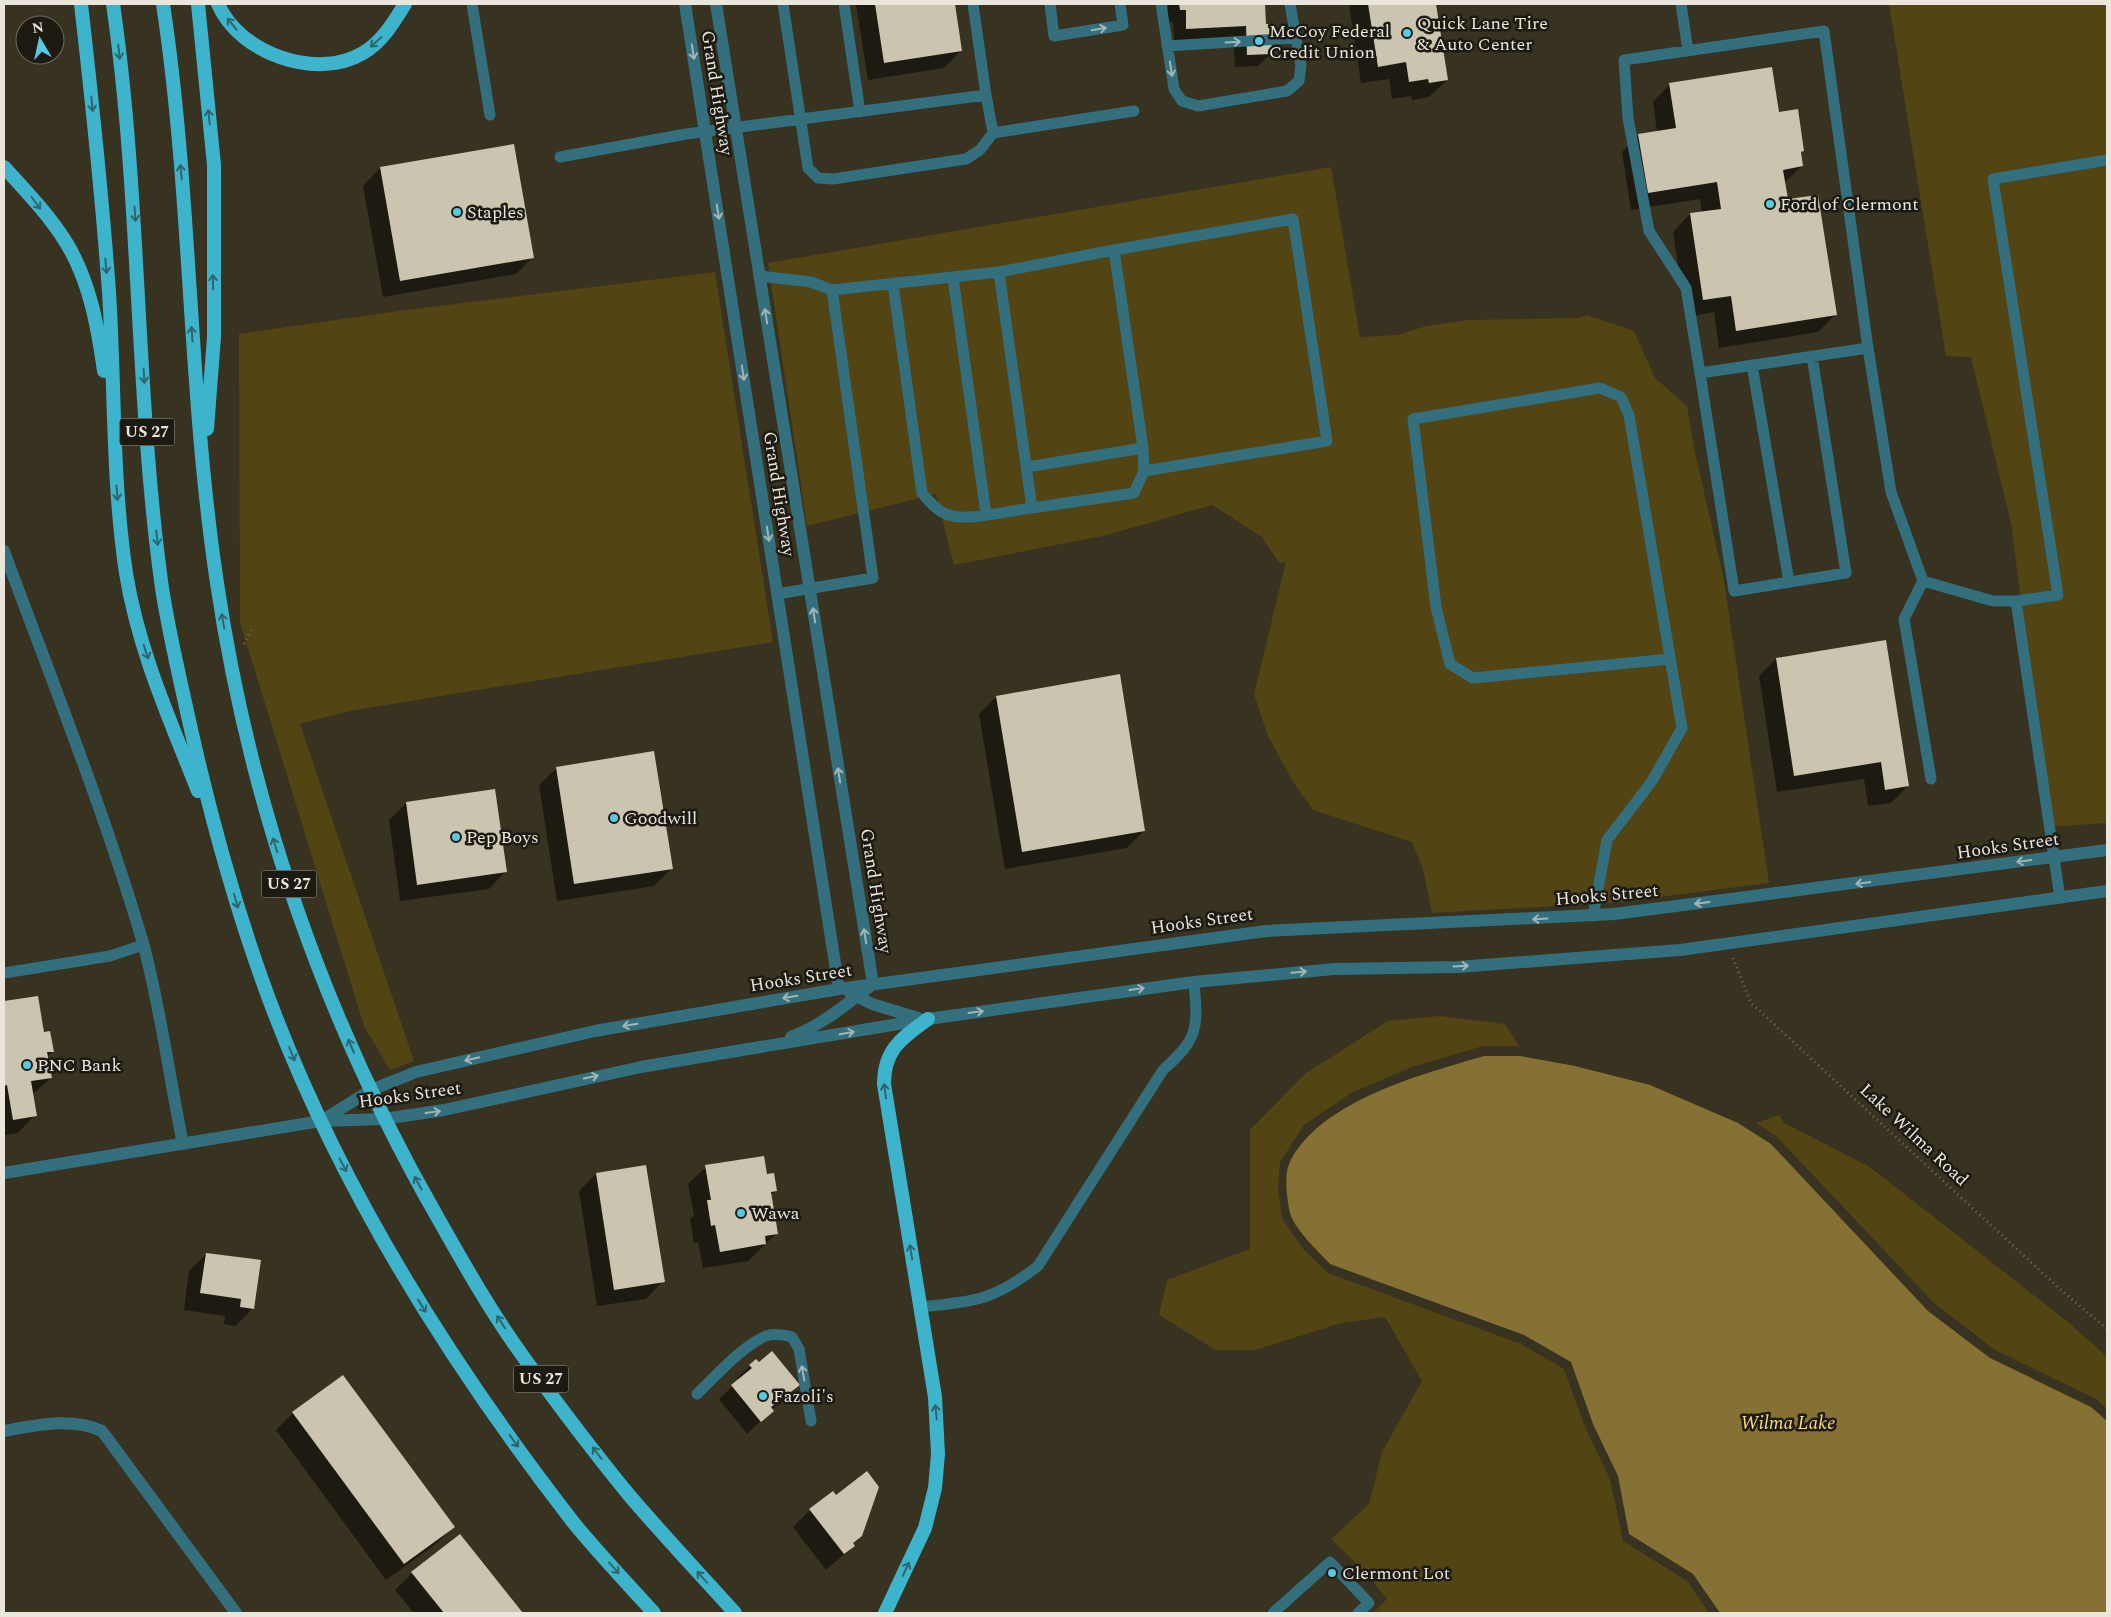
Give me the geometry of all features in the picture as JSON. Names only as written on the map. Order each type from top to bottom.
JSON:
[{"type":"highway","points":[[81,4],[109,293],[114,444]]},
{"type":"highway","name":"US 27","points":[[113,4],[135,212],[148,456],[163,590],[205,794],[262,982],[321,1121],[368,1214],[444,1341],[575,1524],[654,1613]]},
{"type":"highway","name":"US 27","points":[[163,4],[185,209],[204,488],[217,585],[246,740],[274,840],[297,908],[325,983],[384,1119],[456,1250],[521,1353],[627,1493],[735,1613]]},
{"type":"highway","points":[[198,4],[214,165],[214,337],[204,488]]},
{"type":"highway","points":[[218,4],[242,36],[271,55],[301,63],[337,63],[364,53],[389,30],[405,4]]},
{"type":"highway","points":[[4,167],[30,196],[67,244],[88,294],[98,333],[114,444],[126,574],[139,629],[158,690],[223,855]]},
{"type":"highway","points":[[885,1613],[925,1528],[935,1488],[938,1454],[937,1422],[884,1084],[884,1069],[888,1056],[896,1045],[928,1019]]},
{"type":"street","name":"Grand Highway","points":[[686,4],[838,989]]},
{"type":"street","name":"Grand Highway","points":[[716,4],[873,984]]},
{"type":"street","points":[[4,551],[111,842],[143,945],[183,1144]]},
{"type":"street","name":"Hooks Street","points":[[321,1121],[371,1090],[416,1072],[595,1031],[838,989],[1266,931],[1593,916],[1830,888],[2107,850]]},
{"type":"street","name":"Hooks Street","points":[[4,1173],[321,1121],[384,1119],[444,1110],[641,1067],[928,1019],[1194,982],[1334,969],[1478,965],[1680,950],[2107,891]]},
{"type":"street","points":[[764,1047],[802,1033],[873,984]]},
{"type":"street","points":[[838,989],[858,996],[872,1004],[911,1017],[928,1019]]},
{"type":"street","points":[[4,1430],[62,1424],[89,1425],[102,1431],[236,1613]]},
{"type":"lane","points":[[472,4],[490,115]]},
{"type":"lane","points":[[783,4],[808,168],[818,178],[833,179],[966,159],[980,150],[993,133],[1134,111]]},
{"type":"lane","points":[[844,4],[860,112]]},
{"type":"lane","points":[[972,4],[993,133]]},
{"type":"lane","points":[[1050,4],[1054,36],[1123,25],[1120,4]]},
{"type":"lane","points":[[1161,4],[1174,89],[1182,101],[1198,106],[1287,91],[1299,81],[1301,66],[1290,4]]},
{"type":"lane","points":[[1681,4],[1688,51]]},
{"type":"lane","points":[[1812,356],[1846,573],[1734,591],[1686,288],[1649,231],[1628,118],[1624,60],[1824,31],[1868,348],[1891,492],[1924,581],[1904,619],[1931,779]]},
{"type":"lane","points":[[1167,46],[1296,38]]},
{"type":"lane","points":[[560,156],[705,131],[986,95]]},
{"type":"lane","points":[[1924,581],[1993,601],[2016,601],[2058,595],[1993,178],[2107,160]]},
{"type":"lane","points":[[759,276],[811,282],[832,290],[953,278],[999,272],[1293,219],[1328,441],[1144,471]]},
{"type":"lane","points":[[893,284],[922,493],[935,508],[947,515],[963,517],[1032,508],[1134,492],[1144,471],[1143,448],[1114,250]]},
{"type":"lane","points":[[999,272],[1032,508]]},
{"type":"lane","points":[[953,278],[986,514]]},
{"type":"lane","points":[[777,594],[873,578],[832,290]]},
{"type":"lane","points":[[1700,373],[1868,348]]},
{"type":"lane","points":[[1752,365],[1788,582]]},
{"type":"lane","points":[[1593,916],[1607,840],[1652,781],[1682,728],[1628,416],[1620,397],[1600,388],[1413,419],[1436,607],[1450,664],[1473,678],[1670,659]]},
{"type":"lane","points":[[1027,467],[1143,448]]},
{"type":"lane","points":[[2016,601],[2060,898]]},
{"type":"lane","points":[[4,973],[110,956],[143,945]]},
{"type":"lane","points":[[920,1307],[986,1298],[1012,1286],[1038,1266],[1163,1070],[1182,1053],[1194,1036],[1197,1012],[1194,982]]},
{"type":"lane","points":[[697,1394],[748,1348],[766,1336],[781,1334],[792,1338],[799,1349],[811,1421]]},
{"type":"lane","points":[[1273,1613],[1330,1562],[1369,1604],[1358,1613]]},
{"type":"path","name":"Lake Wilma Road","points":[[1728,943],[1751,1003],[2061,1290],[2107,1330]]},
{"type":"shaded area","points":[[1889,4],[2107,4],[2107,823],[2048,827],[2012,528],[1971,357],[1946,356]]},
{"type":"shaded area","points":[[1331,167],[1360,337],[1397,335],[1426,326],[1468,320],[1578,318],[1587,315],[1634,331],[1655,378],[1687,406],[1694,448],[1723,575],[1769,883],[1612,903],[1432,913],[1423,869],[1412,842],[1313,810],[1293,782],[1268,736],[1254,694],[1286,562],[1279,563],[1262,537],[1212,505],[1107,535],[954,565],[936,494],[807,526],[768,263]]},
{"type":"shaded area","points":[[715,272],[773,642],[349,711],[300,724],[414,1061],[390,1070],[364,1026],[240,622],[239,334],[406,310]]},
{"type":"shaded area","points":[[1439,1016],[1505,1024],[1519,1046],[1483,1046],[1412,1067],[1353,1092],[1304,1125],[1280,1162],[1278,1190],[1282,1218],[1303,1249],[1328,1273],[1521,1344],[1564,1369],[1585,1427],[1610,1479],[1623,1541],[1687,1581],[1709,1613],[1373,1613],[1387,1599],[1364,1571],[1331,1539],[1369,1504],[1382,1452],[1422,1381],[1385,1317],[1341,1323],[1255,1350],[1216,1350],[1159,1315],[1167,1280],[1250,1249],[1250,1130],[1306,1073],[1388,1021]]},
{"type":"shaded area","points":[[1779,1115],[1784,1123],[1870,1167],[2068,1322],[2107,1357],[2107,1409],[2096,1399],[1995,1350],[1934,1303],[1777,1137],[1756,1123]]},
{"type":"water","name":"Wilma Lake","points":[[1484,1056],[1520,1056],[1575,1066],[1650,1085],[1738,1123],[1771,1144],[1928,1311],[1990,1358],[2091,1407],[2107,1421],[2107,1613],[1720,1613],[1693,1574],[1629,1534],[1618,1476],[1593,1424],[1571,1362],[1524,1335],[1330,1264],[1302,1233],[1290,1213],[1286,1181],[1287,1169],[1303,1142],[1323,1123],[1347,1107],[1403,1081]]},
{"type":"building","points":[[875,4],[955,4],[962,51],[884,63]]},
{"type":"building","name":"McCoy Federal Credit Union","points":[[1179,4],[1265,4],[1266,24],[1271,24],[1272,54],[1247,55],[1246,26],[1186,29],[1186,10],[1180,10]]},
{"type":"building","name":"Quick Lane Tire & Auto Center","points":[[1368,4],[1436,4],[1448,80],[1429,83],[1428,79],[1409,82],[1406,62],[1378,67]]},
{"type":"building","name":"Ford of Clermont","points":[[1772,67],[1779,112],[1798,109],[1804,151],[1801,152],[1803,166],[1783,170],[1788,199],[1818,195],[1837,315],[1736,331],[1731,296],[1703,300],[1690,213],[1721,209],[1717,182],[1648,193],[1638,134],[1676,128],[1669,83]]},
{"type":"building","name":"Staples","points":[[514,144],[534,258],[400,281],[380,167]]},
{"type":"building","points":[[1886,640],[1909,786],[1885,790],[1881,762],[1794,776],[1776,658]]},
{"type":"building","points":[[1120,674],[1145,831],[1022,852],[996,696]]},
{"type":"building","name":"Goodwill","points":[[654,751],[673,869],[574,884],[556,767]]},
{"type":"building","name":"Pep Boys","points":[[495,789],[507,872],[417,885],[406,802]]},
{"type":"building","name":"PNC Bank","points":[[38,996],[44,1032],[50,1031],[54,1052],[47,1052],[52,1078],[31,1081],[37,1116],[13,1120],[7,1085],[4,1086],[4,1001]]},
{"type":"building","name":"Wawa","points":[[764,1156],[767,1174],[774,1173],[777,1191],[771,1192],[778,1234],[765,1236],[766,1244],[720,1252],[715,1225],[711,1226],[707,1200],[711,1200],[705,1165]]},
{"type":"building","points":[[646,1165],[665,1282],[614,1290],[596,1173]]},
{"type":"building","points":[[206,1253],[261,1260],[254,1309],[240,1307],[241,1299],[200,1293]]},
{"type":"building","name":"Fazoli's","points":[[772,1351],[800,1385],[771,1407],[774,1411],[761,1422],[731,1385],[752,1368],[749,1365],[756,1359],[759,1362]]},
{"type":"building","points":[[343,1375],[455,1527],[404,1564],[292,1412]]},
{"type":"building","points":[[867,1471],[879,1487],[862,1536],[853,1543],[855,1546],[844,1554],[809,1509],[833,1491],[836,1495]]},
{"type":"building","points":[[460,1534],[523,1613],[444,1613],[411,1572]]},
{"type":"place","name":"Quick Lane Tire & Auto Center","points":[[1407,33]]},
{"type":"place","name":"McCoy Federal Credit Union","points":[[1259,41]]},
{"type":"place","name":"Ford of Clermont","points":[[1770,204]]},
{"type":"place","name":"Staples","points":[[457,212]]},
{"type":"place","name":"Goodwill","points":[[614,818]]},
{"type":"place","name":"Pep Boys","points":[[456,837]]},
{"type":"place","name":"PNC Bank","points":[[27,1065]]},
{"type":"place","name":"Wawa","points":[[741,1213]]},
{"type":"place","name":"Fazoli's","points":[[763,1396]]},
{"type":"place","name":"Clermont Lot","points":[[1332,1573]]}]
